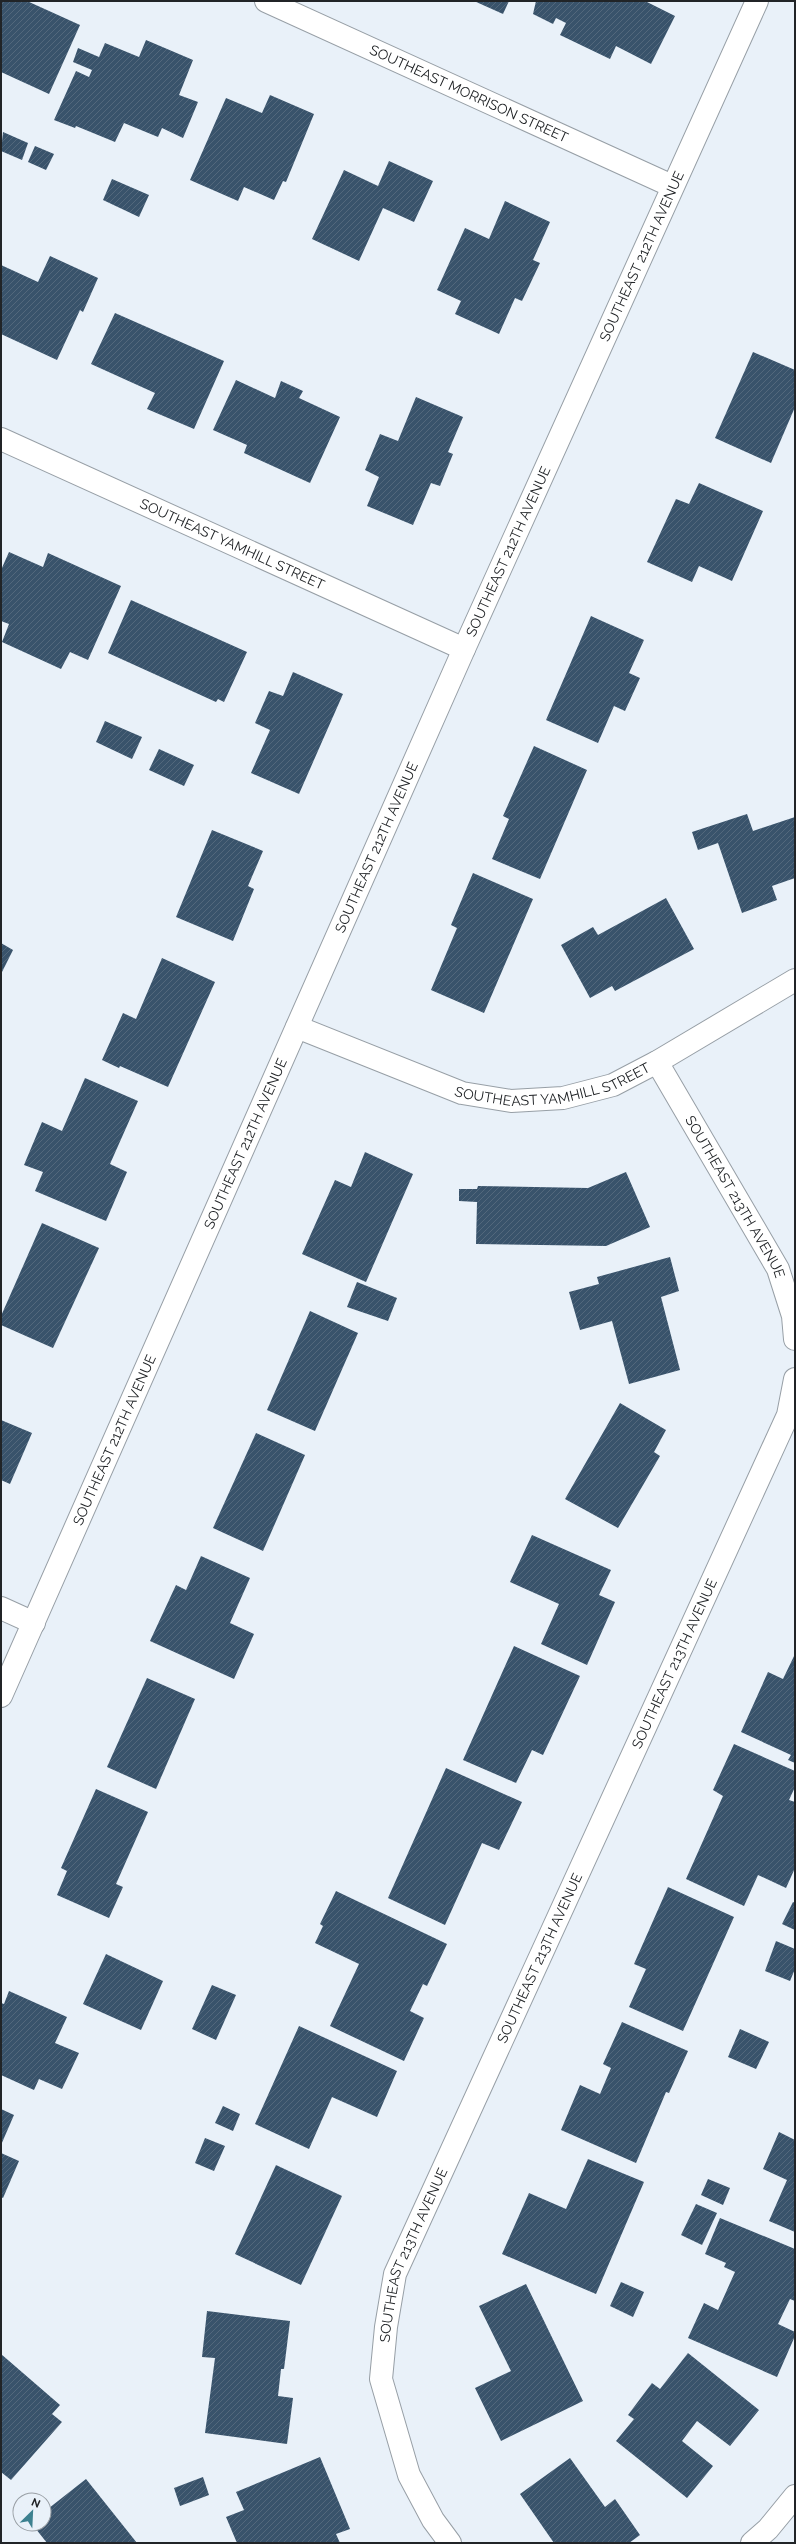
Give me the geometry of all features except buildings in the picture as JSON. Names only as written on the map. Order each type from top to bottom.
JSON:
[{"type":"street","name":"SOUTHEAST MORRISON STREET","points":[[266,1],[672,186]]},
{"type":"street","name":"SOUTHEAST 212TH AVENUE","points":[[1,1696],[464,649],[756,1]]},
{"type":"street","name":"SOUTHEAST YAMHILL STREET","points":[[1,438],[464,649]]},
{"type":"street","name":"SOUTHEAST YAMHILL STREET","points":[[297,1027],[462,1093],[512,1101],[563,1098],[613,1085],[657,1062],[795,980]]},
{"type":"street","name":"SOUTHEAST 213TH AVENUE","points":[[657,1062],[778,1269],[793,1316],[795,1339]]},
{"type":"street","name":"SOUTHEAST 213TH AVENUE","points":[[450,2543],[433,2520],[409,2474],[381,2379],[386,2327],[395,2274],[788,1415],[795,1379]]},
{"type":"street","points":[[1,1608],[34,1622]]},
{"type":"street","points":[[752,2543],[768,2529],[795,2496]]}]
